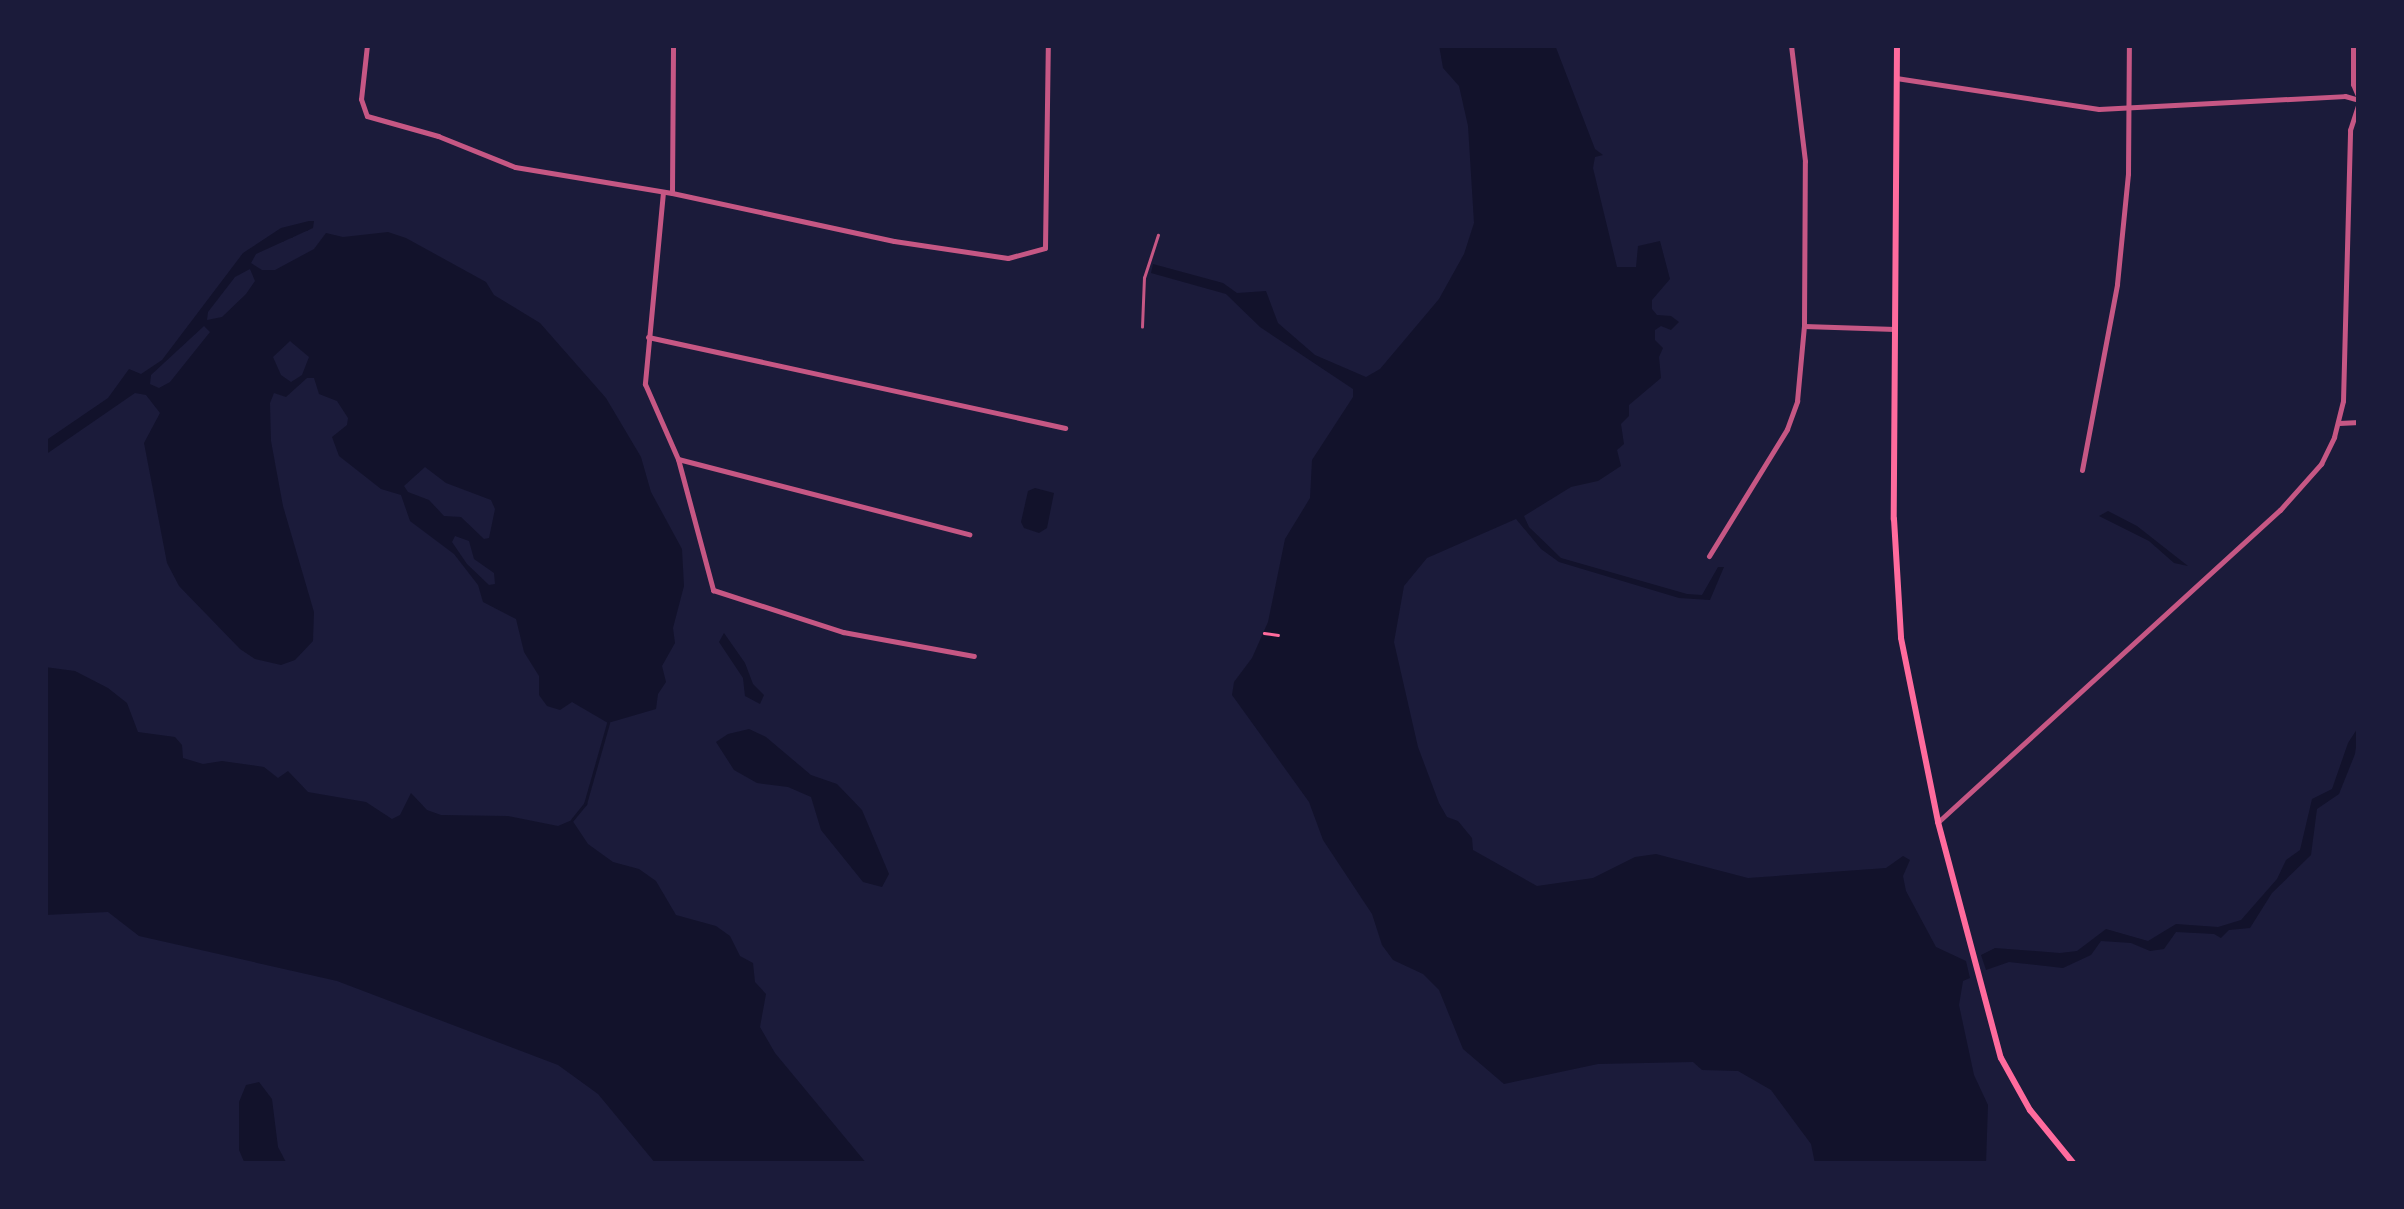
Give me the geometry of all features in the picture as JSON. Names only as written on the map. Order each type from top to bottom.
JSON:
[{"type":"main road","points":[[1897,45],[1896,592],[1912,708],[1972,958],[2001,1058],[2014,1084],[2074,1164]]},
{"type":"street","points":[[366,45],[362,99],[367,116],[547,176],[672,193],[894,242],[996,257],[1020,257],[1045,248],[1048,45]]},
{"type":"street","points":[[672,45],[672,193]]},
{"type":"street","points":[[1709,556],[1794,414],[1804,326],[1805,161],[1790,45]]},
{"type":"street","points":[[2082,470],[2114,312],[2128,174],[2130,45]]},
{"type":"street","points":[[1938,822],[2280,510],[2316,471],[2339,424],[2344,388],[2350,130],[2359,100],[2354,84],[2353,45]]},
{"type":"street","points":[[1896,78],[2083,108],[2345,96],[2359,100]]},
{"type":"street","points":[[663,192],[645,384],[678,459],[709,584],[722,596],[843,632],[974,656]]},
{"type":"street","points":[[1804,326],[1895,329]]},
{"type":"street","points":[[648,337],[1066,428]]},
{"type":"street","points":[[2339,424],[2359,422]]},
{"type":"street","points":[[678,459],[969,534]]},
{"type":"lane","points":[[1142,327],[1144,278],[1158,235]]},
{"type":"path","points":[[1264,633],[1278,634]]},
{"type":"shaded area","points":[[1439,45],[1555,45],[1595,149],[1603,155],[1595,157],[1593,168],[1617,267],[1636,267],[1638,246],[1660,241],[1670,279],[1652,300],[1652,309],[1657,315],[1671,316],[1679,322],[1671,330],[1661,326],[1655,330],[1655,340],[1663,348],[1659,357],[1661,378],[1629,405],[1629,416],[1621,424],[1624,444],[1617,450],[1621,466],[1598,481],[1571,487],[1524,516],[1529,527],[1561,558],[1687,594],[1702,595],[1718,567],[1724,567],[1710,600],[1679,598],[1559,562],[1541,549],[1516,519],[1427,558],[1404,586],[1394,642],[1418,747],[1439,803],[1447,817],[1458,821],[1472,838],[1473,850],[1537,886],[1593,878],[1635,857],[1656,854],[1748,878],[1886,868],[1903,856],[1910,860],[1903,876],[1906,891],[1936,947],[1966,961],[1970,978],[1963,981],[1959,1005],[1974,1075],[1988,1105],[1986,1164],[1815,1164],[1811,1144],[1771,1090],[1738,1071],[1702,1070],[1693,1062],[1598,1064],[1504,1084],[1463,1049],[1439,990],[1423,974],[1393,960],[1382,945],[1372,914],[1323,840],[1309,802],[1232,695],[1234,682],[1252,658],[1268,622],[1285,539],[1310,498],[1312,460],[1353,397],[1353,389],[1260,327],[1226,294],[1151,273],[1153,264],[1223,283],[1237,293],[1266,291],[1278,323],[1315,355],[1366,377],[1380,369],[1439,299],[1464,254],[1474,223],[1468,126],[1459,86],[1443,68]]},
{"type":"shaded area","points":[[314,221],[313,228],[256,254],[251,263],[262,270],[275,270],[314,249],[326,233],[343,237],[388,232],[406,238],[486,282],[494,295],[540,323],[606,398],[641,457],[651,492],[682,549],[684,586],[673,628],[675,643],[662,666],[666,682],[658,694],[656,709],[608,723],[572,702],[560,710],[547,706],[539,695],[539,676],[524,652],[516,619],[483,602],[478,585],[454,554],[410,521],[401,495],[381,489],[339,456],[332,437],[347,425],[348,418],[337,401],[319,394],[314,378],[307,378],[286,397],[274,393],[270,403],[271,441],[283,506],[314,612],[313,641],[295,660],[281,665],[255,659],[240,649],[179,586],[167,563],[144,443],[160,413],[146,395],[135,393],[45,455],[45,441],[108,398],[129,369],[141,374],[162,360],[243,253],[281,228]],"holes":[[[250,269],[255,281],[222,317],[207,320],[208,312],[235,277]],[[204,326],[210,332],[170,382],[159,388],[150,384],[151,375]],[[290,341],[309,357],[302,375],[291,382],[281,375],[273,357]],[[425,467],[446,483],[491,500],[495,509],[489,538],[484,539],[461,517],[444,516],[429,500],[408,492],[404,486]],[[455,536],[469,541],[474,559],[494,573],[495,584],[489,585],[452,542]]]},
{"type":"shaded area","points":[[1035,488],[1054,493],[1047,528],[1039,533],[1024,528],[1021,522],[1028,491]]},
{"type":"shaded area","points":[[2108,511],[2137,526],[2188,566],[2174,563],[2149,541],[2099,516]]},
{"type":"shaded area","points":[[724,633],[745,663],[753,684],[764,695],[760,704],[745,696],[743,678],[719,642]]},
{"type":"shaded area","points":[[45,667],[75,671],[108,688],[127,703],[138,732],[175,737],[182,745],[183,758],[203,764],[222,761],[264,767],[278,778],[288,771],[308,792],[366,802],[392,819],[400,815],[411,793],[427,810],[441,815],[508,816],[558,826],[572,820],[588,844],[613,862],[639,869],[656,881],[676,915],[716,926],[730,936],[740,956],[753,963],[755,982],[766,994],[760,1027],[775,1053],[867,1164],[656,1164],[598,1094],[558,1065],[337,981],[139,936],[108,912],[45,915]]},
{"type":"shaded area","points":[[2359,726],[2355,754],[2339,794],[2317,809],[2311,855],[2272,893],[2250,928],[2229,930],[2221,938],[2214,934],[2176,932],[2164,949],[2150,951],[2131,943],[2101,941],[2091,955],[2063,968],[2009,962],[1986,970],[1981,955],[1995,948],[2060,953],[2077,951],[2106,929],[2148,941],[2176,924],[2218,927],[2241,920],[2277,879],[2286,860],[2300,850],[2312,799],[2332,789],[2348,743]]},
{"type":"shaded area","points":[[749,729],[766,737],[811,775],[837,784],[862,810],[889,874],[882,887],[863,882],[821,830],[811,797],[788,787],[757,783],[734,770],[716,742],[728,734]]},
{"type":"shaded area","points":[[259,1082],[272,1099],[278,1147],[287,1164],[245,1164],[239,1150],[239,1102],[246,1085]]},
{"type":"waterway","points":[[572,820],[585,804],[608,723]]}]
